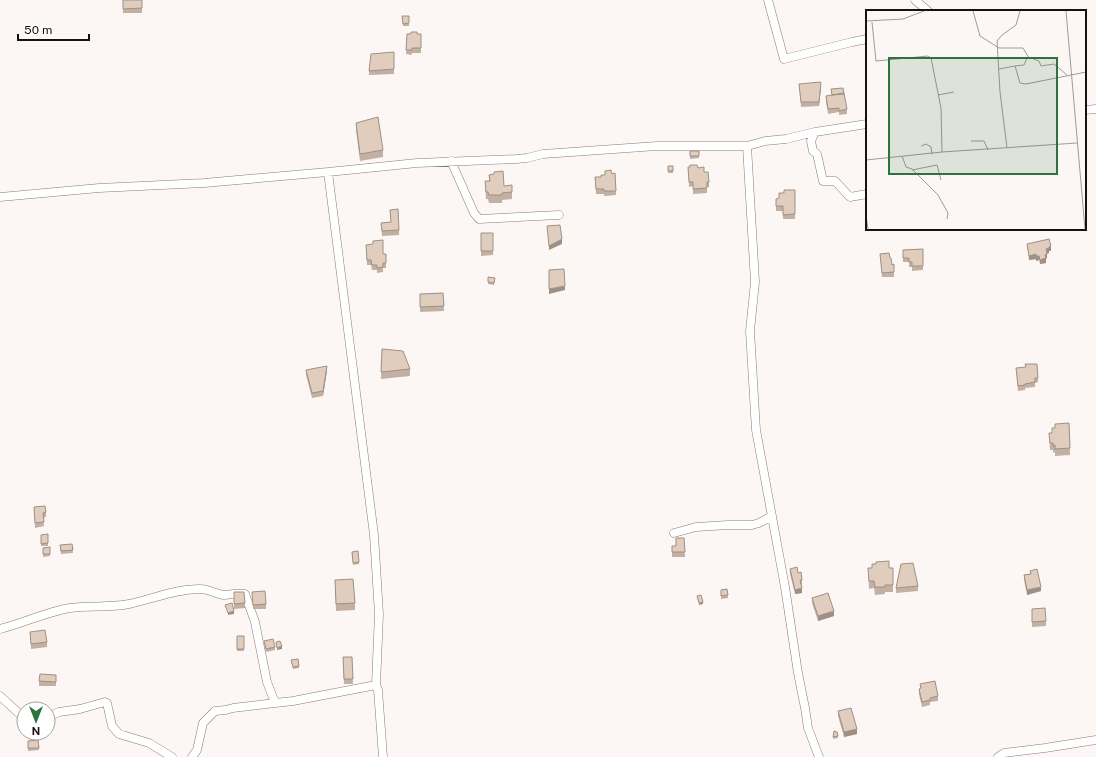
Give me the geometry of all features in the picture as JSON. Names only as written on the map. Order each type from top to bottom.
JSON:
[{"type":"street","points":[[768,0],[784,59],[866,39]]},
{"type":"street","points":[[915,0],[927,10]]},
{"type":"street","points":[[1086,110],[1096,109]]},
{"type":"street","points":[[0,197],[99,188],[204,183],[417,163],[516,159],[543,154],[657,146],[747,146],[765,141],[786,139],[815,132],[866,124]]},
{"type":"street","points":[[815,132],[811,141],[812,151],[817,154],[823,181],[835,181],[850,196],[866,194]]},
{"type":"street","points":[[747,146],[755,282],[750,331],[756,430],[808,728],[815,750],[819,757]]},
{"type":"street","points":[[451,161],[474,213],[479,219],[559,215]]},
{"type":"street","points":[[328,172],[374,535],[379,614],[376,685],[378,690],[383,757]]},
{"type":"street","points":[[674,533],[696,527],[728,524],[752,525],[772,516]]},
{"type":"street","points":[[0,629],[54,611],[72,608],[127,604],[166,593],[201,589],[210,590],[223,595],[245,594],[255,622],[268,682],[275,703]]},
{"type":"street","points":[[192,757],[198,750],[203,723],[215,711],[293,701],[376,685]]},
{"type":"street","points":[[0,696],[16,711]]},
{"type":"street","points":[[56,713],[80,710],[104,702],[107,703],[112,726],[119,734],[149,744],[172,757]]},
{"type":"street","points":[[998,757],[1004,753],[1096,740]]},
{"type":"building","points":[[123,0],[142,0],[142,8],[123,9]]},
{"type":"building","points":[[402,16],[409,16],[409,23],[403,24]]},
{"type":"building","points":[[411,32],[421,34],[421,48],[406,50],[407,34],[411,34]]},
{"type":"building","points":[[394,52],[394,69],[369,71],[371,54]]},
{"type":"building","points":[[821,82],[819,102],[801,102],[799,84]]},
{"type":"building","points":[[843,88],[844,94],[832,95],[831,89]]},
{"type":"building","points":[[844,93],[847,109],[839,111],[839,108],[828,109],[826,96]]},
{"type":"building","points":[[378,117],[383,150],[360,154],[356,123]]},
{"type":"building","points":[[690,151],[699,151],[699,156],[690,156]]},
{"type":"building","points":[[690,165],[697,165],[698,168],[704,167],[704,172],[708,172],[709,182],[707,182],[707,188],[693,189],[693,182],[689,182],[688,167],[690,167]]},
{"type":"building","points":[[668,166],[673,166],[673,171],[668,171]]},
{"type":"building","points":[[611,170],[612,174],[615,173],[616,191],[596,189],[595,177],[601,177],[601,175],[605,175],[605,171]]},
{"type":"building","points":[[503,171],[504,186],[512,185],[512,192],[502,193],[502,195],[489,195],[488,192],[486,192],[485,181],[490,181],[489,175],[494,174],[494,172]]},
{"type":"building","points":[[784,190],[795,190],[795,214],[783,215],[783,206],[776,206],[776,199],[779,198],[779,193],[784,193]]},
{"type":"building","points":[[398,209],[399,230],[382,231],[381,223],[391,222],[390,210]]},
{"type":"building","points":[[560,225],[562,239],[549,246],[547,226]]},
{"type":"building","points":[[481,233],[493,233],[493,251],[481,251]]},
{"type":"building","points":[[1049,239],[1051,246],[1046,249],[1046,258],[1040,260],[1039,256],[1036,256],[1036,254],[1029,256],[1027,244]]},
{"type":"building","points":[[383,240],[383,254],[386,254],[386,263],[383,263],[383,267],[377,268],[377,265],[372,265],[371,260],[367,260],[366,245],[373,244],[373,241]]},
{"type":"building","points":[[923,249],[923,266],[912,266],[912,262],[909,262],[909,258],[903,258],[903,250]]},
{"type":"building","points":[[889,253],[892,265],[894,264],[894,272],[882,273],[880,254]]},
{"type":"building","points":[[564,269],[565,286],[549,289],[549,270]]},
{"type":"building","points":[[488,277],[495,278],[494,283],[488,282]]},
{"type":"building","points":[[443,293],[444,306],[420,307],[420,294]]},
{"type":"building","points":[[382,349],[403,351],[410,369],[381,372]]},
{"type":"building","points":[[1025,364],[1037,364],[1038,378],[1035,378],[1035,382],[1018,386],[1016,368],[1026,367]]},
{"type":"building","points":[[327,366],[323,391],[312,393],[306,370]]},
{"type":"building","points":[[1069,423],[1070,448],[1055,449],[1055,445],[1053,446],[1053,443],[1050,443],[1049,433],[1052,433],[1052,428],[1055,428],[1055,424]]},
{"type":"building","points":[[45,506],[46,512],[43,513],[44,522],[35,523],[34,507]]},
{"type":"building","points":[[48,534],[48,543],[41,544],[41,535]]},
{"type":"building","points":[[676,538],[684,538],[685,552],[672,552],[672,546],[676,546]]},
{"type":"building","points":[[72,544],[73,550],[61,551],[60,545]]},
{"type":"building","points":[[50,547],[50,554],[43,554],[43,548]]},
{"type":"building","points":[[358,551],[359,562],[353,563],[352,552]]},
{"type":"building","points":[[889,561],[889,568],[893,568],[893,585],[875,587],[874,581],[869,581],[868,568],[872,568],[872,564],[876,564],[876,562]]},
{"type":"building","points":[[913,563],[918,586],[896,588],[901,564]]},
{"type":"building","points":[[797,567],[798,573],[801,572],[802,580],[800,580],[802,588],[795,590],[790,569]]},
{"type":"building","points":[[1037,569],[1041,587],[1027,590],[1024,575],[1031,574],[1030,571]]},
{"type":"building","points":[[353,579],[355,603],[336,604],[335,580]]},
{"type":"building","points":[[727,589],[728,595],[721,596],[721,590]]},
{"type":"building","points":[[265,591],[266,604],[253,605],[252,592]]},
{"type":"building","points":[[234,592],[244,592],[245,603],[234,604]]},
{"type":"building","points":[[828,593],[834,611],[818,616],[812,598]]},
{"type":"building","points":[[701,595],[703,602],[699,603],[697,596]]},
{"type":"building","points":[[232,603],[234,611],[228,613],[225,605]]},
{"type":"building","points":[[1045,608],[1046,621],[1032,622],[1032,609]]},
{"type":"building","points":[[45,630],[47,642],[31,644],[30,632]]},
{"type":"building","points":[[237,636],[244,636],[244,649],[237,649]]},
{"type":"building","points":[[273,639],[275,647],[266,649],[264,641]]},
{"type":"building","points":[[280,641],[282,646],[277,648],[276,642]]},
{"type":"building","points":[[343,657],[352,657],[353,679],[344,679]]},
{"type":"building","points":[[298,659],[299,666],[293,667],[291,660]]},
{"type":"building","points":[[40,674],[56,675],[56,682],[39,681]]},
{"type":"building","points":[[935,681],[938,696],[922,702],[919,689],[921,688],[920,684]]},
{"type":"building","points":[[851,708],[857,729],[844,732],[838,711]]},
{"type":"building","points":[[834,731],[837,732],[838,736],[833,737]]},
{"type":"building","points":[[28,741],[38,741],[39,748],[28,748]]}]
